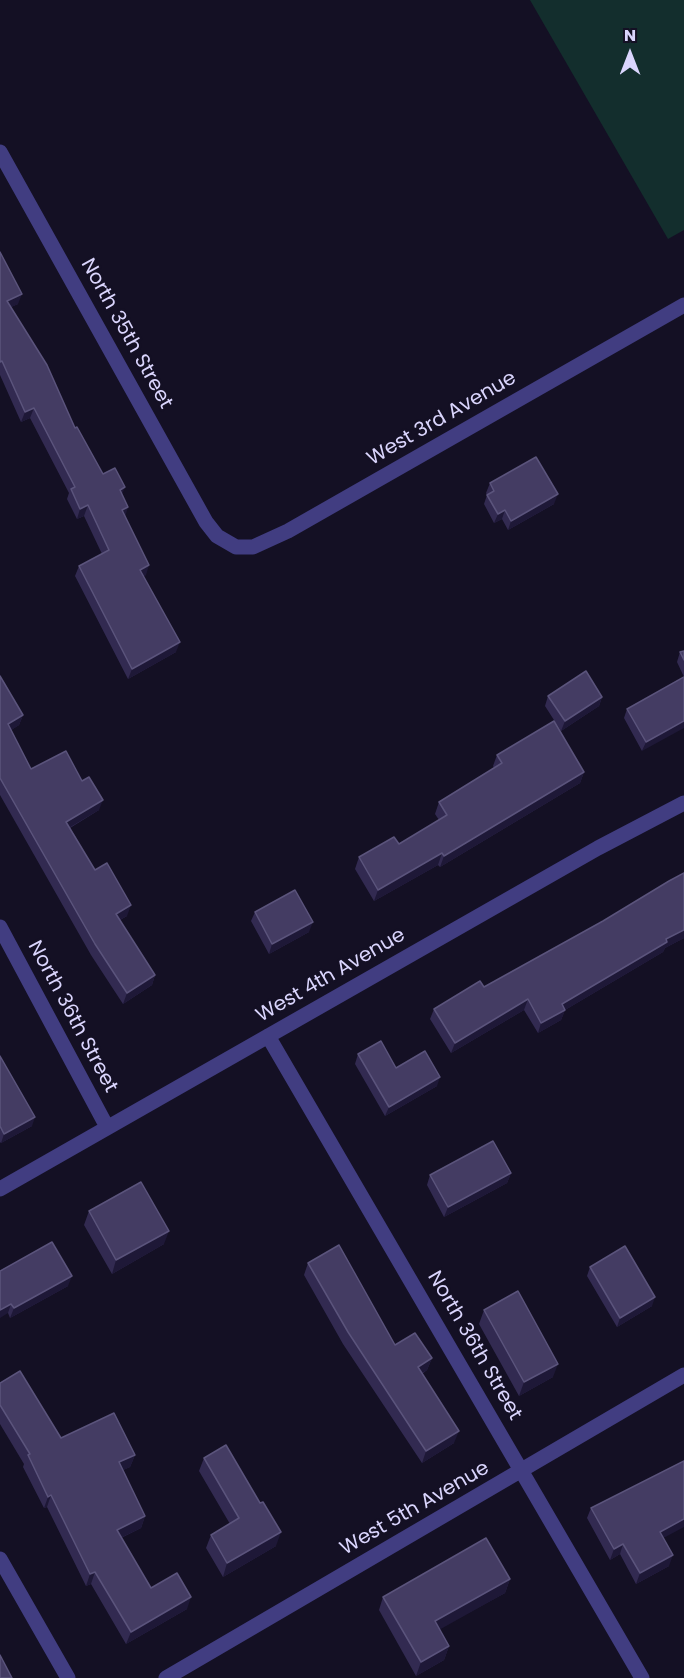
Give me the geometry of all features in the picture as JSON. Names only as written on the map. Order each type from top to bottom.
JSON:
[{"type":"street","name":"North 35th Street","points":[[0,152],[206,522],[217,536]]},
{"type":"street","name":"West 3rd Avenue","points":[[217,536],[236,547],[253,547],[288,531],[684,304]]},
{"type":"street","name":"West 4th Avenue","points":[[0,1189],[598,848],[684,803]]},
{"type":"street","name":"North 36th Street","points":[[0,927],[107,1128]]},
{"type":"street","name":"North 36th Street","points":[[268,1036],[642,1678]]},
{"type":"street","name":"West 5th Avenue","points":[[166,1678],[684,1375]]},
{"type":"street","points":[[0,1558],[68,1678]]},
{"type":"green space","points":[[530,0],[684,0],[684,230],[668,239]]},
{"type":"building","points":[[0,252],[22,294],[7,301],[47,365],[75,428],[77,427],[103,474],[115,468],[125,487],[120,490],[128,507],[122,510],[149,565],[140,570],[180,642],[132,669],[79,566],[109,550],[88,505],[80,509],[71,489],[75,487],[34,408],[25,412],[2,361],[0,362]]},
{"type":"building","points":[[536,457],[558,494],[511,521],[505,510],[498,514],[487,495],[494,491],[490,483]]},
{"type":"building","points":[[586,671],[602,697],[565,721],[548,696]]},
{"type":"building","points":[[0,676],[23,715],[8,724],[31,769],[66,751],[82,781],[89,777],[103,800],[66,822],[95,870],[107,863],[131,905],[116,914],[155,975],[127,993],[95,944],[0,778]]},
{"type":"building","points":[[684,677],[684,721],[646,742],[627,709]]},
{"type":"building","points":[[554,721],[584,772],[444,856],[442,853],[378,890],[359,857],[394,837],[399,844],[447,815],[439,802],[502,763],[497,755]]},
{"type":"building","points":[[684,873],[684,930],[562,1004],[565,1010],[541,1023],[528,999],[455,1043],[434,1009],[480,981],[484,987]]},
{"type":"building","points":[[295,890],[313,922],[272,944],[255,912]]},
{"type":"building","points":[[381,1041],[396,1068],[425,1051],[440,1077],[389,1107],[358,1054]]},
{"type":"building","points":[[0,1056],[35,1117],[4,1134],[0,1126]]},
{"type":"building","points":[[493,1141],[511,1173],[448,1207],[430,1175]]},
{"type":"building","points":[[141,1182],[169,1231],[116,1260],[89,1211]]},
{"type":"building","points":[[52,1242],[72,1276],[14,1308],[11,1304],[0,1310],[0,1271]]},
{"type":"building","points":[[339,1245],[395,1345],[415,1333],[432,1358],[418,1367],[459,1431],[426,1451],[348,1332],[308,1263]]},
{"type":"building","points":[[625,1246],[655,1297],[620,1318],[590,1267]]},
{"type":"building","points":[[518,1291],[558,1364],[524,1382],[484,1310]]},
{"type":"building","points":[[20,1371],[61,1438],[114,1413],[135,1455],[119,1462],[145,1516],[117,1530],[151,1588],[177,1573],[191,1597],[131,1632],[95,1572],[90,1574],[51,1495],[48,1497],[28,1455],[30,1454],[0,1405],[0,1383]]},
{"type":"building","points":[[226,1445],[260,1503],[263,1502],[281,1532],[227,1563],[211,1535],[239,1518],[204,1458]]},
{"type":"building","points":[[684,1461],[684,1519],[660,1532],[673,1555],[640,1573],[623,1544],[614,1549],[591,1508]]},
{"type":"building","points":[[486,1538],[510,1579],[435,1621],[449,1646],[421,1662],[383,1597]]},
{"type":"building","points":[[0,1655],[12,1678],[0,1678]]}]
